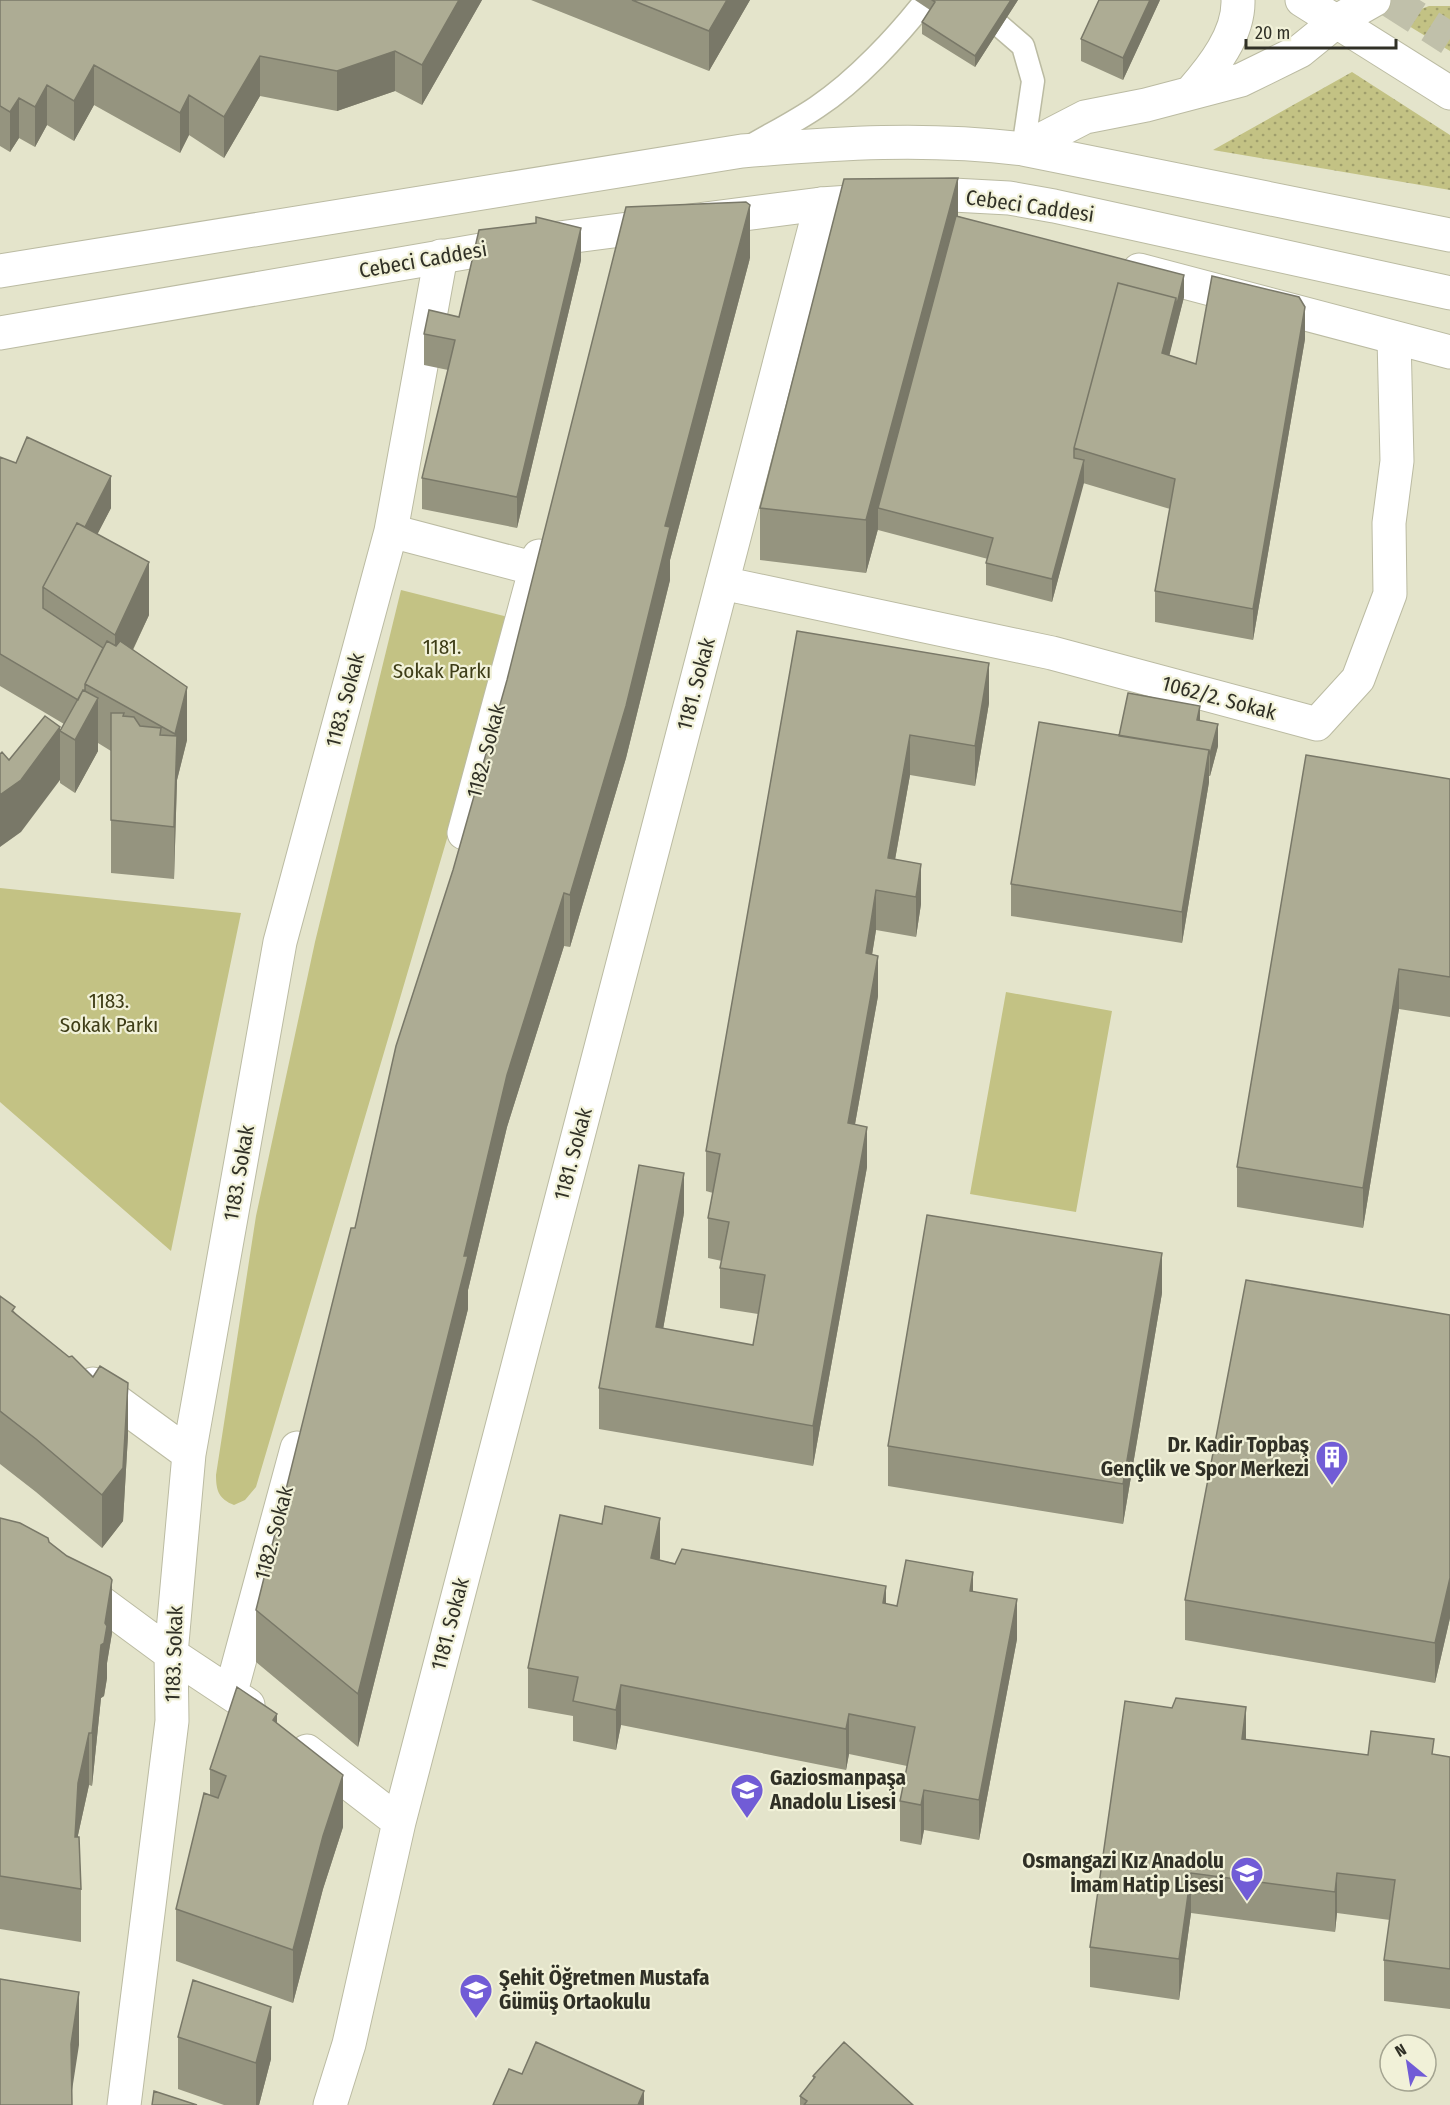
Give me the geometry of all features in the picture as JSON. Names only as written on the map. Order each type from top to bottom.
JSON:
[{"type":"street","points":[[1192,91],[1211,69],[1231,33],[1238,0]]},
{"type":"street","points":[[1302,0],[1450,93]]},
{"type":"street","points":[[1023,149],[1085,117],[1146,105],[1192,91],[1241,80],[1300,51],[1337,21],[1374,0]]},
{"type":"street","points":[[0,271],[742,152],[860,141],[972,142],[1023,149],[1450,235]]},
{"type":"street","name":"Cebeci Caddesi","points":[[0,333],[441,256],[629,228],[821,204],[952,195],[1009,198],[1054,206],[1450,293]]},
{"type":"street","points":[[896,198],[986,226]]},
{"type":"street","name":"1181. Sokak","points":[[330,2105],[349,2044],[399,1822],[821,204]]},
{"type":"street","points":[[620,262],[629,228]]},
{"type":"street","name":"1183. Sokak","points":[[124,2105],[172,1721],[171,1654],[189,1454],[280,942],[391,531],[441,256]]},
{"type":"street","points":[[1110,262],[1450,352]]},
{"type":"street","name":"1062/2. Sokak","points":[[722,583],[1052,653],[1317,724],[1358,679],[1390,594],[1389,524],[1397,461],[1394,338]]},
{"type":"street","name":"1182. Sokak","points":[[457,858],[548,524]]},
{"type":"street","points":[[391,531],[536,569]]},
{"type":"street","points":[[66,1365],[189,1454]]},
{"type":"street","name":"1182. Sokak","points":[[231,1692],[306,1414]]},
{"type":"street","points":[[48,1563],[171,1654],[231,1692],[399,1822]]},
{"type":"lane","points":[[742,152],[817,107],[845,86],[926,0]]},
{"type":"lane","points":[[963,0],[979,9],[1023,46],[1033,81],[1023,149]]},
{"type":"green space","points":[[1429,6],[1450,6],[1450,51],[1404,23],[1416,11]]},
{"type":"green space","points":[[1352,72],[1450,135],[1450,190],[1213,150]]},
{"type":"green space","name":"1181. Sokak Parkı","points":[[401,590],[512,618],[256,1487],[245,1500],[234,1505],[219,1494],[216,1475],[256,1216],[315,942]]},
{"type":"green space","name":"1183. Sokak Parkı","points":[[0,888],[241,913],[171,1251],[0,1102]]},
{"type":"green space","points":[[1006,992],[1112,1011],[1076,1212],[970,1194]]},
{"type":"building","points":[[0,0],[459,0],[422,65],[395,51],[337,71],[260,56],[224,117],[189,95],[180,113],[94,65],[74,101],[47,85],[35,107],[19,98],[10,112],[0,106]]},
{"type":"building","points":[[632,0],[727,0],[709,31]]},
{"type":"building","points":[[932,0],[1011,0],[975,56],[922,22],[935,2]]},
{"type":"building","points":[[1099,0],[1150,0],[1123,58],[1081,39]]},
{"type":"building","points":[[958,178],[866,520],[760,508],[844,179]]},
{"type":"building","points":[[746,202],[750,205],[665,526],[670,527],[626,706],[570,895],[564,893],[507,1075],[464,1256],[468,1256],[358,1694],[256,1610],[351,1228],[355,1228],[396,1046],[453,870],[507,680],[626,207]]},
{"type":"building","points":[[956,216],[1184,275],[1176,308],[1176,298],[1118,283],[1074,448],[1074,458],[1084,460],[1052,579],[986,563],[993,538],[878,508]]},
{"type":"building","points":[[536,217],[581,228],[517,497],[422,478],[455,340],[424,334],[429,310],[459,317],[479,230],[536,223]]},
{"type":"building","points":[[1212,276],[1299,297],[1305,307],[1253,609],[1155,591],[1175,479],[1074,448],[1118,283],[1176,298],[1162,353],[1196,364]]},
{"type":"building","points":[[27,437],[111,476],[85,527],[77,523],[43,587],[43,608],[103,648],[85,684],[85,691],[83,690],[78,700],[0,654],[0,457],[16,463]]},
{"type":"building","points":[[77,523],[149,562],[115,635],[43,587]]},
{"type":"building","points":[[797,631],[989,663],[975,746],[910,735],[888,858],[921,864],[916,897],[876,890],[866,953],[878,956],[848,1123],[867,1127],[813,1426],[599,1388],[639,1165],[684,1173],[656,1327],[753,1345],[765,1275],[720,1268],[729,1222],[708,1218],[720,1154],[706,1151]]},
{"type":"building","points":[[107,641],[116,646],[120,641],[187,687],[175,734],[85,684]]},
{"type":"building","points":[[83,690],[98,698],[75,740],[60,731]]},
{"type":"building","points":[[1128,693],[1200,706],[1197,720],[1218,724],[1210,754],[1209,750],[1119,736]]},
{"type":"building","points":[[111,713],[124,713],[123,716],[134,717],[140,726],[161,728],[160,735],[177,736],[174,827],[111,820]]},
{"type":"building","points":[[45,716],[60,727],[21,780],[0,795],[0,754],[2,752],[9,760]]},
{"type":"building","points":[[1039,722],[1209,750],[1182,912],[1011,884]]},
{"type":"building","points":[[1306,755],[1450,779],[1450,977],[1399,969],[1363,1188],[1237,1167]]},
{"type":"building","points":[[927,1215],[1162,1253],[1123,1484],[888,1446]]},
{"type":"building","name":"Dr. Kadir Topbaş Gençlik ve Spor Merkezi","points":[[1246,1280],[1450,1315],[1450,1578],[1435,1643],[1185,1600]]},
{"type":"building","points":[[0,1296],[15,1307],[12,1311],[69,1357],[72,1356],[93,1377],[100,1366],[128,1383],[123,1468],[102,1495],[0,1411]]},
{"type":"building","points":[[605,1506],[660,1518],[651,1558],[675,1564],[682,1549],[886,1586],[883,1603],[897,1606],[906,1560],[973,1572],[970,1591],[1017,1599],[979,1800],[924,1790],[921,1805],[900,1801],[915,1727],[849,1714],[846,1729],[621,1685],[616,1710],[573,1701],[578,1677],[528,1668],[560,1515],[602,1524]]},
{"type":"building","points":[[0,1518],[20,1523],[48,1538],[49,1542],[67,1556],[112,1580],[105,1623],[107,1626],[104,1643],[101,1645],[92,1733],[89,1733],[78,1783],[75,1837],[79,1837],[81,1889],[0,1876]]},
{"type":"building","points":[[237,1687],[277,1714],[273,1720],[343,1775],[323,1836],[293,1950],[176,1909],[204,1793],[218,1798],[226,1776],[210,1769]]},
{"type":"building","points":[[1176,1698],[1246,1707],[1242,1739],[1368,1755],[1371,1731],[1434,1739],[1432,1754],[1450,1757],[1450,1969],[1384,1960],[1395,1880],[1337,1873],[1335,1892],[1191,1873],[1179,1959],[1090,1947],[1125,1701],[1172,1708]]},
{"type":"building","points":[[0,1979],[79,1992],[71,2044],[72,2105],[0,2105]]},
{"type":"building","points":[[193,1980],[271,2007],[256,2063],[178,2037]]},
{"type":"building","points":[[536,2042],[644,2091],[638,2105],[493,2105],[509,2069],[522,2074]]},
{"type":"building","points":[[844,2042],[913,2105],[804,2105],[807,2101],[800,2096],[815,2077],[813,2076]]},
{"type":"building","points":[[154,2091],[197,2105],[152,2105]]},
{"type":"tunnel","points":[[1389,0],[1450,39]]},
{"type":"place","name":"Dr. Kadir Topbaş Gençlik ve Spor Merkezi","points":[[1332,1486]]},
{"type":"place","name":"Gaziosmanpaşa Anadolu Lisesi","points":[[747,1819]]},
{"type":"place","name":"Osmangazi Kız Anadolu İmam Hatip Lisesi","points":[[1247,1902]]},
{"type":"place","name":"Şehit Öğretmen Mustafa Gümüş Ortaokulu","points":[[476,2019]]}]
